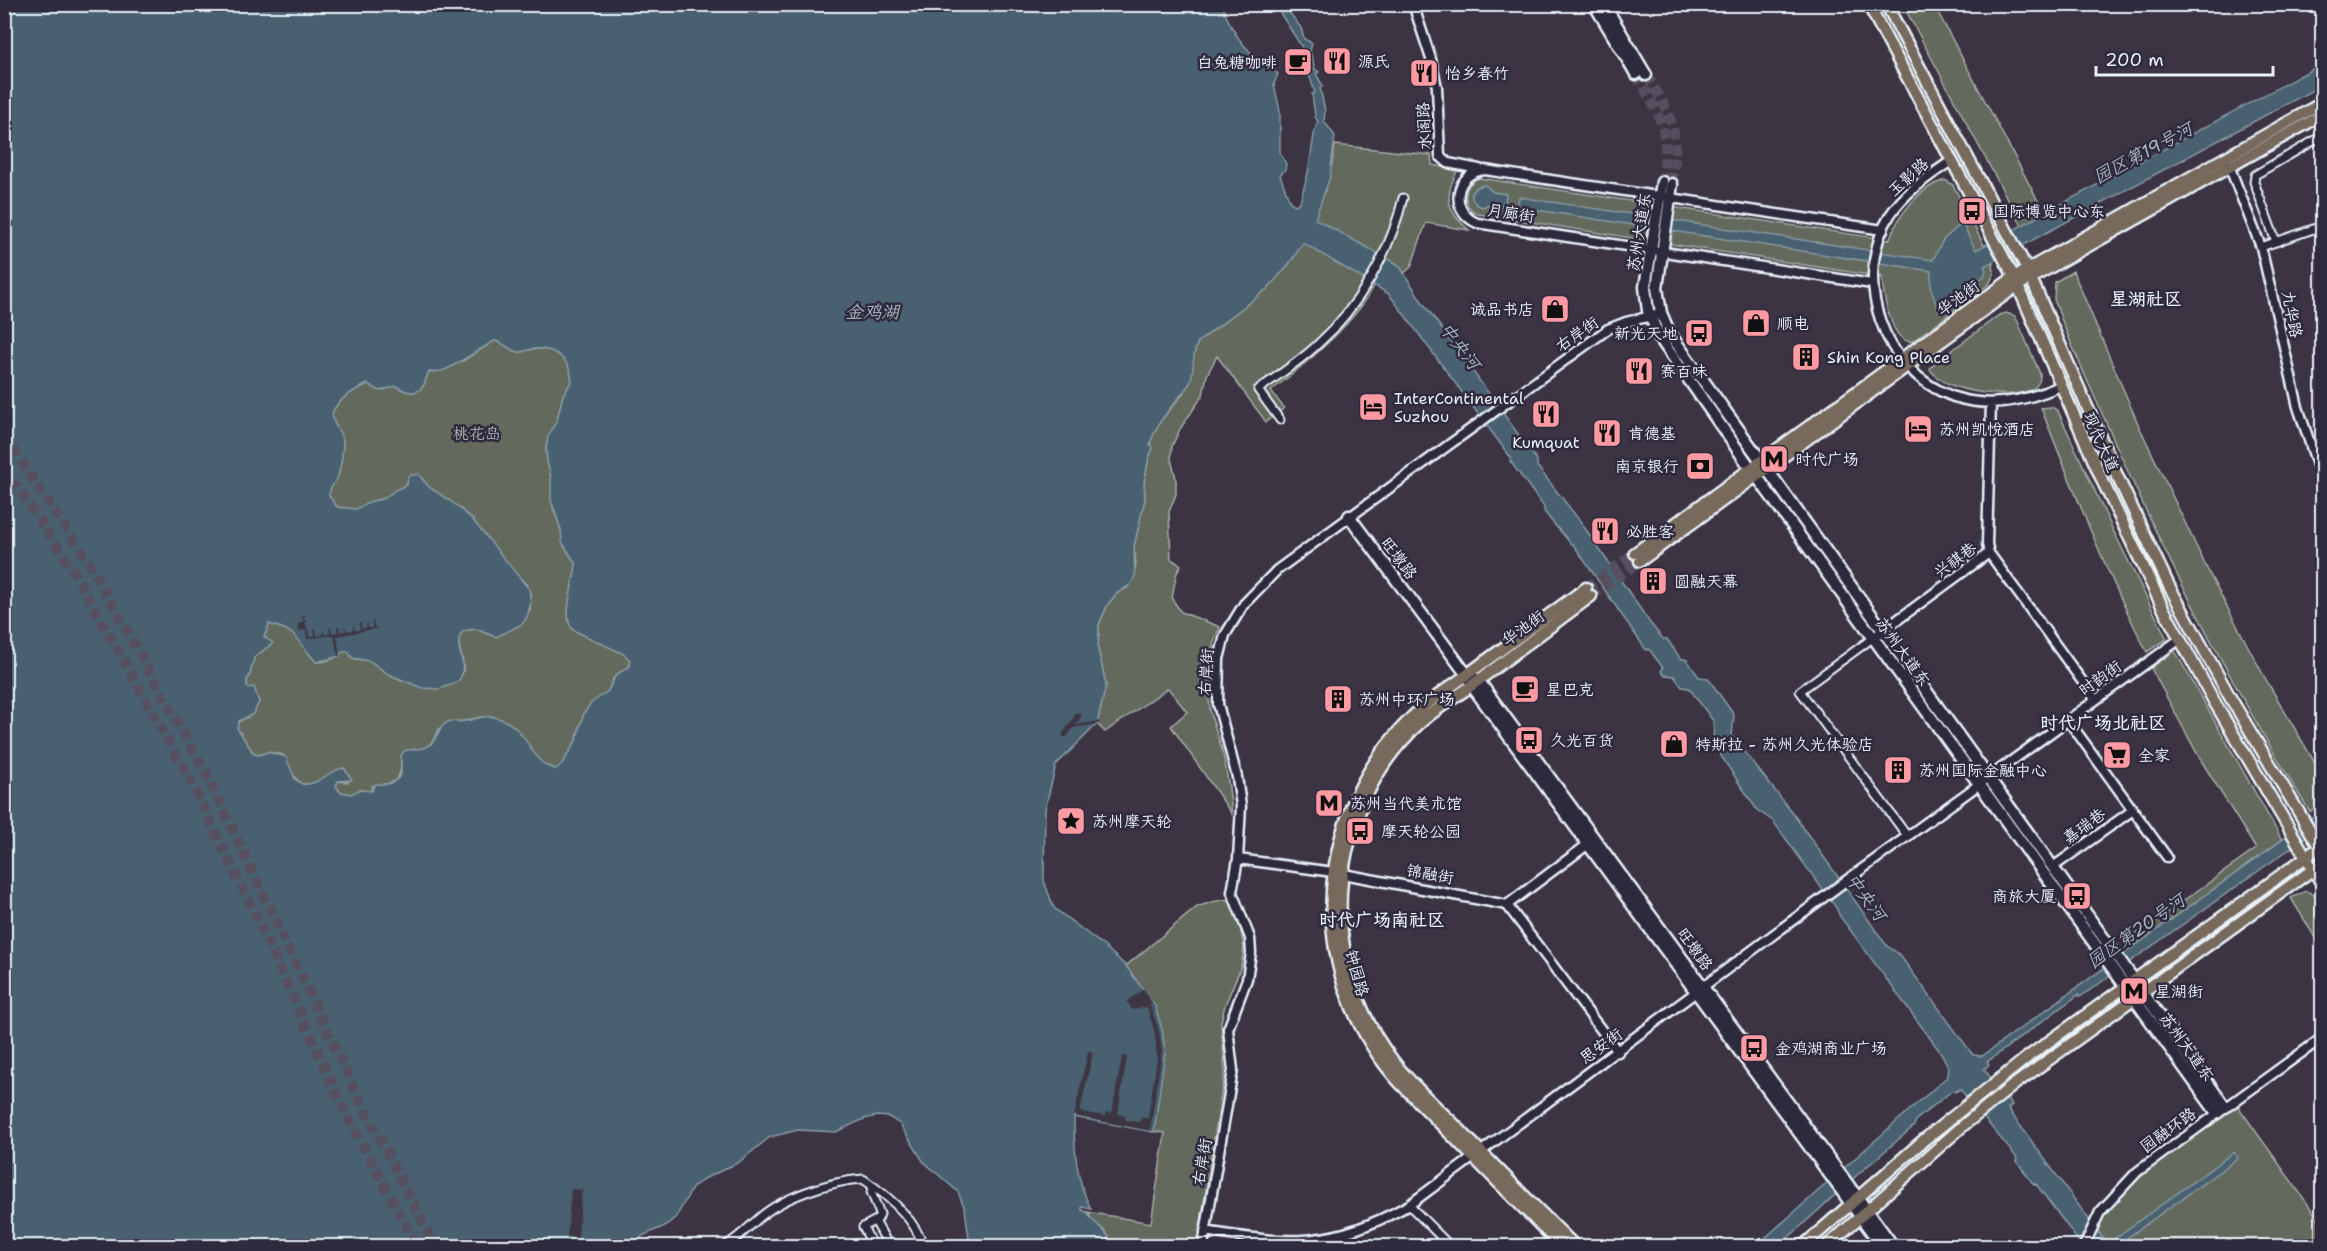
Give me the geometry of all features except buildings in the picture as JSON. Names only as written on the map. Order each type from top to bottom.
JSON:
[{"type":"main road","points":[[1594,4],[1641,74],[1604,4]]},
{"type":"main road","name":"现代大道","points":[[1868,4],[2016,281],[2126,533],[2180,639],[2261,782],[2307,855],[2318,866],[2322,884]]},
{"type":"main road","name":"现代大道","points":[[1886,4],[2029,273],[2119,480],[2164,574],[2231,699],[2322,847]]},
{"type":"main road","name":"华池街","points":[[1637,557],[2016,281],[2227,162],[2322,103]]},
{"type":"main road","name":"华池街","points":[[2227,162],[2322,115]]},
{"type":"main road","name":"苏州大道东","points":[[1667,183],[1656,251],[1646,287],[1655,315],[1655,330],[1753,472],[1879,634]]},
{"type":"main road","name":"苏州大道东","points":[[1655,315],[1764,464],[1879,634],[2221,1110]]},
{"type":"main road","name":"旺墩路","points":[[1349,516],[1701,990],[1854,1201],[1882,1246]]},
{"type":"main road","name":"华池街","points":[[1472,680],[1588,592]]},
{"type":"main road","name":"钟园路","points":[[1472,680],[1418,724],[1400,744],[1380,771],[1357,817],[1338,873],[1346,959],[1356,993],[1382,1045],[1476,1155],[1561,1246]]},
{"type":"main road","name":"苏州大道东","points":[[1985,782],[2053,867],[2111,959]]},
{"type":"main road","points":[[1803,1246],[1925,1139],[2052,1038],[2307,855],[2322,847]]},
{"type":"main road","points":[[1827,1246],[2006,1091],[2318,866]]},
{"type":"main road","name":"钟园路","points":[[1476,1155],[1575,1246]]},
{"type":"main road","name":"旺墩路","points":[[1863,1214],[1893,1246]]},
{"type":"street","name":"水阁路","points":[[1413,4],[1425,38],[1437,87],[1440,154],[1445,162],[1458,166]]},
{"type":"street","points":[[2276,242],[2254,182],[2255,175],[2322,136]]},
{"type":"street","name":"玉影路","points":[[1951,161],[1908,194],[1895,209],[1878,243],[1872,270],[1872,284],[1879,318],[1894,350],[1943,393],[1966,400],[1991,403],[2012,402],[2032,398],[2060,386]]},
{"type":"street","name":"九华路","points":[[2227,162],[2261,247],[2298,407],[2322,480]]},
{"type":"street","points":[[1458,166],[1664,204],[1883,230]]},
{"type":"street","points":[[1458,166],[1463,172],[1460,186]]},
{"type":"street","points":[[1460,186],[1469,175],[1485,170]]},
{"type":"street","name":"月廊街","points":[[1460,186],[1458,196],[1461,211],[1477,223],[1872,284]]},
{"type":"street","points":[[1280,420],[1258,390],[1318,344],[1355,302],[1379,262],[1403,198]]},
{"type":"street","points":[[2261,247],[2322,226]]},
{"type":"street","name":"右岸街","points":[[1203,1246],[1233,1070],[1228,1029],[1247,979],[1251,953],[1250,938],[1232,892],[1238,859],[1241,806],[1233,760],[1220,713],[1217,684],[1219,659],[1225,635],[1232,620],[1252,593],[1277,570],[1608,329],[1655,315]]},
{"type":"street","name":"兴祺巷","points":[[1879,634],[1989,553],[1987,544],[1991,403]]},
{"type":"street","points":[[1989,553],[2095,699]]},
{"type":"street","points":[[1879,634],[1800,691],[1908,837]]},
{"type":"street","name":"时韵街","points":[[1985,782],[2095,699],[2180,639]]},
{"type":"street","points":[[2068,720],[2167,857]]},
{"type":"street","name":"思安街","points":[[1205,1231],[1262,1240],[1311,1244],[1368,1226],[1409,1205],[1847,880],[1985,782]]},
{"type":"street","name":"嘉瑞巷","points":[[2053,867],[2133,810]]},
{"type":"street","points":[[1592,841],[1507,905],[1618,1052]]},
{"type":"street","name":"锦融街","points":[[1238,859],[1338,873],[1507,905]]},
{"type":"street","name":"园融环路","points":[[2084,1246],[2095,1220],[2116,1192],[2137,1172],[2322,1038]]},
{"type":"street","points":[[724,1246],[770,1211],[807,1193],[843,1180],[863,1179],[896,1204],[910,1222],[922,1246]]},
{"type":"street","points":[[873,1186],[871,1192],[880,1214],[875,1221],[863,1227],[873,1246]]},
{"type":"street","points":[[1409,1205],[1450,1246]]},
{"type":"street","points":[[875,1221],[889,1246]]},
{"type":"green space","points":[[1903,5],[1934,5],[2045,214],[2022,226]]},
{"type":"green space","points":[[1335,145],[1431,155],[1432,165],[1458,170],[1450,188],[1450,203],[1456,217],[1469,230],[1426,223],[1411,267],[1404,273],[1399,265],[1388,259],[1366,300],[1356,313],[1309,360],[1271,391],[1284,408],[1266,422],[1217,356],[1207,375],[1203,395],[1180,429],[1172,446],[1171,459],[1176,478],[1176,494],[1169,512],[1171,559],[1181,565],[1176,575],[1172,599],[1181,612],[1220,627],[1211,657],[1209,700],[1211,715],[1224,758],[1232,814],[1171,726],[1187,712],[1168,688],[1105,732],[1097,724],[1106,685],[1098,649],[1099,625],[1107,606],[1116,594],[1128,587],[1136,565],[1134,546],[1145,499],[1144,483],[1149,457],[1153,448],[1150,444],[1160,422],[1187,386],[1198,342],[1267,289],[1294,257],[1332,164]]},
{"type":"green space","points":[[1479,178],[1889,240],[1898,221],[1918,196],[1945,180],[1953,185],[1993,263],[1994,274],[1989,284],[1913,341],[1905,340],[1899,335],[1890,317],[1882,277],[1478,214],[1469,206],[1466,196],[1469,185]]},
{"type":"green space","points":[[2073,271],[2139,426],[2210,575],[2265,678],[2322,775],[2322,804],[2310,812],[2254,719],[2202,624],[2131,479],[2080,364],[2054,299],[2055,282]]},
{"type":"green space","points":[[2006,313],[2015,316],[2040,374],[2038,383],[2031,390],[2020,393],[1993,394],[1968,390],[1948,384],[1931,371],[1934,364],[1999,315]]},
{"type":"green space","name":"桃花岛","points":[[494,341],[519,352],[541,349],[554,352],[565,361],[571,373],[572,381],[563,395],[546,449],[553,507],[564,546],[576,564],[568,616],[573,630],[624,654],[630,660],[630,666],[613,679],[608,691],[584,713],[576,741],[562,764],[556,769],[541,764],[512,725],[495,718],[479,717],[443,725],[430,744],[401,756],[399,776],[396,780],[388,784],[372,786],[371,791],[359,790],[351,794],[340,792],[336,786],[338,781],[348,782],[351,779],[344,768],[318,781],[302,784],[293,775],[283,755],[268,752],[254,754],[237,728],[238,722],[253,714],[259,702],[254,688],[247,688],[247,678],[249,678],[254,658],[272,643],[264,637],[269,624],[285,629],[294,635],[316,662],[329,660],[348,651],[352,658],[370,661],[387,673],[401,679],[432,687],[452,684],[459,679],[463,671],[459,641],[463,631],[476,629],[496,637],[522,624],[530,609],[530,593],[526,584],[507,565],[472,519],[428,486],[420,476],[408,478],[407,484],[385,498],[369,502],[361,508],[351,510],[337,507],[329,496],[338,476],[342,455],[342,439],[332,417],[334,409],[341,401],[368,384],[380,391],[396,386],[406,391],[417,391],[423,386],[429,372],[464,360]]},
{"type":"green space","points":[[2052,407],[2058,411],[2167,639],[2147,652],[2104,562],[2041,408]]},
{"type":"green space","points":[[2175,651],[2282,840],[2133,947],[2128,940],[2256,849],[2199,757],[2151,668]]},
{"type":"green space","points":[[2306,891],[2313,894],[2321,907],[2322,949],[2291,898]]},
{"type":"green space","points":[[1228,899],[1239,920],[1244,948],[1241,967],[1225,1005],[1221,1022],[1225,1070],[1197,1246],[1114,1246],[1106,1232],[1093,1222],[1087,1212],[1151,1223],[1165,1133],[1147,1130],[1152,1003],[1126,966],[1197,907]]},
{"type":"green space","points":[[2237,1105],[2322,1224],[2322,1246],[2109,1246],[2096,1229],[2125,1191],[2160,1160]]},
{"type":"water","name":"金鸡湖","points":[[5,5],[1222,5],[1231,27],[1244,45],[1278,74],[1274,84],[1280,111],[1280,153],[1286,164],[1285,170],[1280,175],[1290,202],[1295,205],[1300,202],[1318,122],[1312,94],[1315,93],[1303,49],[1275,5],[1284,5],[1301,28],[1304,39],[1312,43],[1310,51],[1315,69],[1319,72],[1316,74],[1323,86],[1320,88],[1325,111],[1324,121],[1335,136],[1330,177],[1315,219],[1399,265],[1421,300],[1537,460],[1537,466],[1580,521],[1650,623],[1663,639],[1667,639],[1680,658],[1687,660],[1699,677],[1708,678],[1734,715],[1732,736],[1794,815],[1887,946],[1899,954],[1973,1055],[1982,1056],[2322,811],[2322,826],[2080,997],[2078,995],[1987,1062],[1989,1065],[1984,1069],[2012,1105],[2008,1109],[2107,1244],[2234,1152],[2238,1158],[2116,1246],[2082,1246],[2036,1184],[2034,1185],[2016,1160],[2017,1158],[1960,1089],[1955,1092],[1953,1090],[1916,1120],[1914,1126],[1779,1246],[1756,1246],[1948,1076],[1949,1068],[1941,1053],[1773,821],[1757,810],[1713,744],[1714,722],[1689,688],[1682,687],[1674,676],[1664,675],[1661,671],[1663,668],[1649,649],[1646,650],[1573,544],[1544,511],[1544,507],[1510,461],[1511,458],[1389,294],[1303,243],[1287,267],[1267,289],[1198,342],[1194,352],[1190,383],[1162,419],[1153,435],[1150,444],[1153,448],[1144,483],[1145,499],[1134,546],[1135,576],[1131,584],[1116,594],[1107,606],[1099,625],[1098,649],[1106,685],[1097,724],[1056,765],[1045,809],[1044,881],[1054,908],[1126,966],[1155,1006],[1162,1029],[1165,1052],[1154,1132],[1074,1117],[1077,1164],[1082,1187],[1091,1209],[1082,1207],[1082,1210],[1087,1212],[1107,1234],[1109,1238],[1105,1241],[1107,1246],[970,1246],[965,1209],[958,1192],[923,1161],[900,1124],[889,1117],[877,1116],[864,1119],[836,1132],[798,1130],[770,1137],[739,1162],[693,1187],[676,1217],[665,1226],[642,1236],[636,1246],[5,1246]],"holes":[[[497,341],[519,352],[533,349],[554,352],[565,361],[571,373],[572,381],[563,395],[546,449],[551,477],[551,500],[561,530],[562,542],[576,564],[568,616],[573,630],[624,654],[630,660],[630,666],[616,675],[608,691],[591,703],[584,713],[576,741],[562,764],[556,769],[540,761],[516,728],[506,721],[486,716],[444,724],[431,744],[404,751],[401,756],[401,774],[396,780],[386,784],[375,784],[372,791],[359,790],[351,794],[340,792],[336,786],[338,781],[352,780],[344,768],[313,783],[302,784],[295,779],[286,757],[268,752],[254,754],[237,728],[239,721],[253,714],[259,702],[254,687],[247,688],[247,679],[254,658],[273,643],[264,637],[269,624],[285,629],[294,635],[316,662],[340,656],[340,653],[348,651],[352,658],[370,661],[388,674],[422,688],[440,689],[460,679],[463,665],[459,642],[463,631],[476,629],[496,637],[522,624],[527,617],[531,602],[529,589],[472,519],[428,486],[418,474],[408,476],[407,485],[395,490],[385,498],[369,502],[356,509],[337,507],[329,496],[331,487],[338,476],[343,443],[332,413],[341,401],[368,384],[380,391],[396,386],[406,391],[417,391],[424,384],[429,372],[442,371],[451,367]]]},
{"type":"water","points":[[2322,64],[2322,85],[1984,266],[1986,270],[1984,276],[1938,310],[1931,289],[1931,271],[1517,207],[1519,197],[1933,260],[1943,240],[1962,223],[1976,250]]},
{"type":"water","points":[[1485,185],[1493,192],[1506,194],[1505,205],[1492,203],[1482,207],[1474,202],[1473,191]]},
{"type":"pier","points":[[306,615],[303,618],[307,620],[305,625],[308,626],[305,627],[308,629],[309,637],[315,636],[314,630],[316,629],[317,636],[323,635],[322,629],[325,635],[330,633],[329,628],[331,627],[332,633],[338,632],[337,626],[340,632],[345,631],[344,625],[347,631],[353,630],[353,624],[355,630],[360,630],[359,623],[362,629],[366,628],[367,622],[368,628],[372,628],[372,621],[375,628],[380,628],[337,636],[340,656],[338,656],[334,635],[307,639],[306,630],[299,631],[298,624],[303,622],[302,616]]},
{"type":"pier","points":[[1077,712],[1082,714],[1076,725],[1099,721],[1099,724],[1073,728],[1066,738],[1062,735]]},
{"type":"pier","points":[[1144,989],[1153,1004],[1150,1005],[1159,1030],[1162,1052],[1150,1131],[1074,1116],[1088,1051],[1093,1052],[1080,1112],[1105,1116],[1106,1112],[1112,1113],[1122,1056],[1127,1057],[1118,1114],[1125,1116],[1125,1120],[1140,1122],[1141,1118],[1148,1118],[1157,1058],[1155,1033],[1147,1007],[1132,1010],[1127,1001]]},
{"type":"pier","points":[[571,1189],[582,1190],[577,1246],[572,1246],[573,1237],[567,1236]]},
{"type":"tunnel","points":[[1636,74],[1662,125],[1665,149],[1662,182]]},
{"type":"tunnel","points":[[1646,75],[1669,115],[1675,138],[1672,184]]},
{"type":"tunnel","points":[[4,436],[89,563],[207,775],[357,1095],[435,1246]]},
{"type":"tunnel","points":[[4,468],[73,570],[189,778],[257,918],[344,1110],[417,1246]]},
{"type":"tunnel","points":[[1586,588],[1635,553]]},
{"type":"tunnel","points":[[1591,596],[1640,561]]},
{"type":"place","name":"源氏","points":[[1337,61]]},
{"type":"place","name":"白兔糖咖啡","points":[[1298,62]]},
{"type":"place","name":"怡乡春竹","points":[[1424,73]]},
{"type":"place","name":"国际博览中心东","points":[[1972,211]]},
{"type":"place","name":"诚品书店","points":[[1555,309]]},
{"type":"place","name":"顺电","points":[[1756,323]]},
{"type":"place","name":"新光天地","points":[[1699,333]]},
{"type":"place","name":"Shin Kong Place","points":[[1806,357]]},
{"type":"place","name":"赛百味","points":[[1639,371]]},
{"type":"place","name":"InterContinental Suzhou","points":[[1373,407]]},
{"type":"place","name":"Kumquat","points":[[1546,414]]},
{"type":"place","name":"苏州凯悦酒店","points":[[1918,429]]},
{"type":"place","name":"肯德基","points":[[1607,433]]},
{"type":"place","name":"时代广场","points":[[1774,459]]},
{"type":"place","name":"南京银行","points":[[1700,466]]},
{"type":"place","name":"必胜客","points":[[1605,531]]},
{"type":"place","name":"圆融天幕","points":[[1653,581]]},
{"type":"place","name":"星巴克","points":[[1525,689]]},
{"type":"place","name":"苏州中环广场","points":[[1338,699]]},
{"type":"place","name":"久光百货","points":[[1529,740]]},
{"type":"place","name":"特斯拉 - 苏州久光体验店","points":[[1674,744]]},
{"type":"place","name":"全家","points":[[2117,755]]},
{"type":"place","name":"苏州国际金融中心","points":[[1898,770]]},
{"type":"place","name":"苏州当代美术馆","points":[[1329,803]]},
{"type":"place","name":"苏州摩天轮","points":[[1071,821]]},
{"type":"place","name":"摩天轮公园","points":[[1360,831]]},
{"type":"place","name":"商旅大厦","points":[[2077,896]]},
{"type":"place","name":"星湖街","points":[[2134,991]]},
{"type":"place","name":"金鸡湖商业广场","points":[[1754,1048]]},
{"type":"district","name":"星湖社区","points":[[2146,299]]},
{"type":"district","name":"时代广场北社区","points":[[2103,723]]},
{"type":"district","name":"时代广场南社区","points":[[1382,920]]},
{"type":"water label","name":"园区第19号河","points":[[2143,153]]},
{"type":"water label","name":"中央河","points":[[1460,346]]},
{"type":"water label","name":"中央河","points":[[1866,897]]},
{"type":"water label","name":"园区第20号河","points":[[2136,931]]}]
